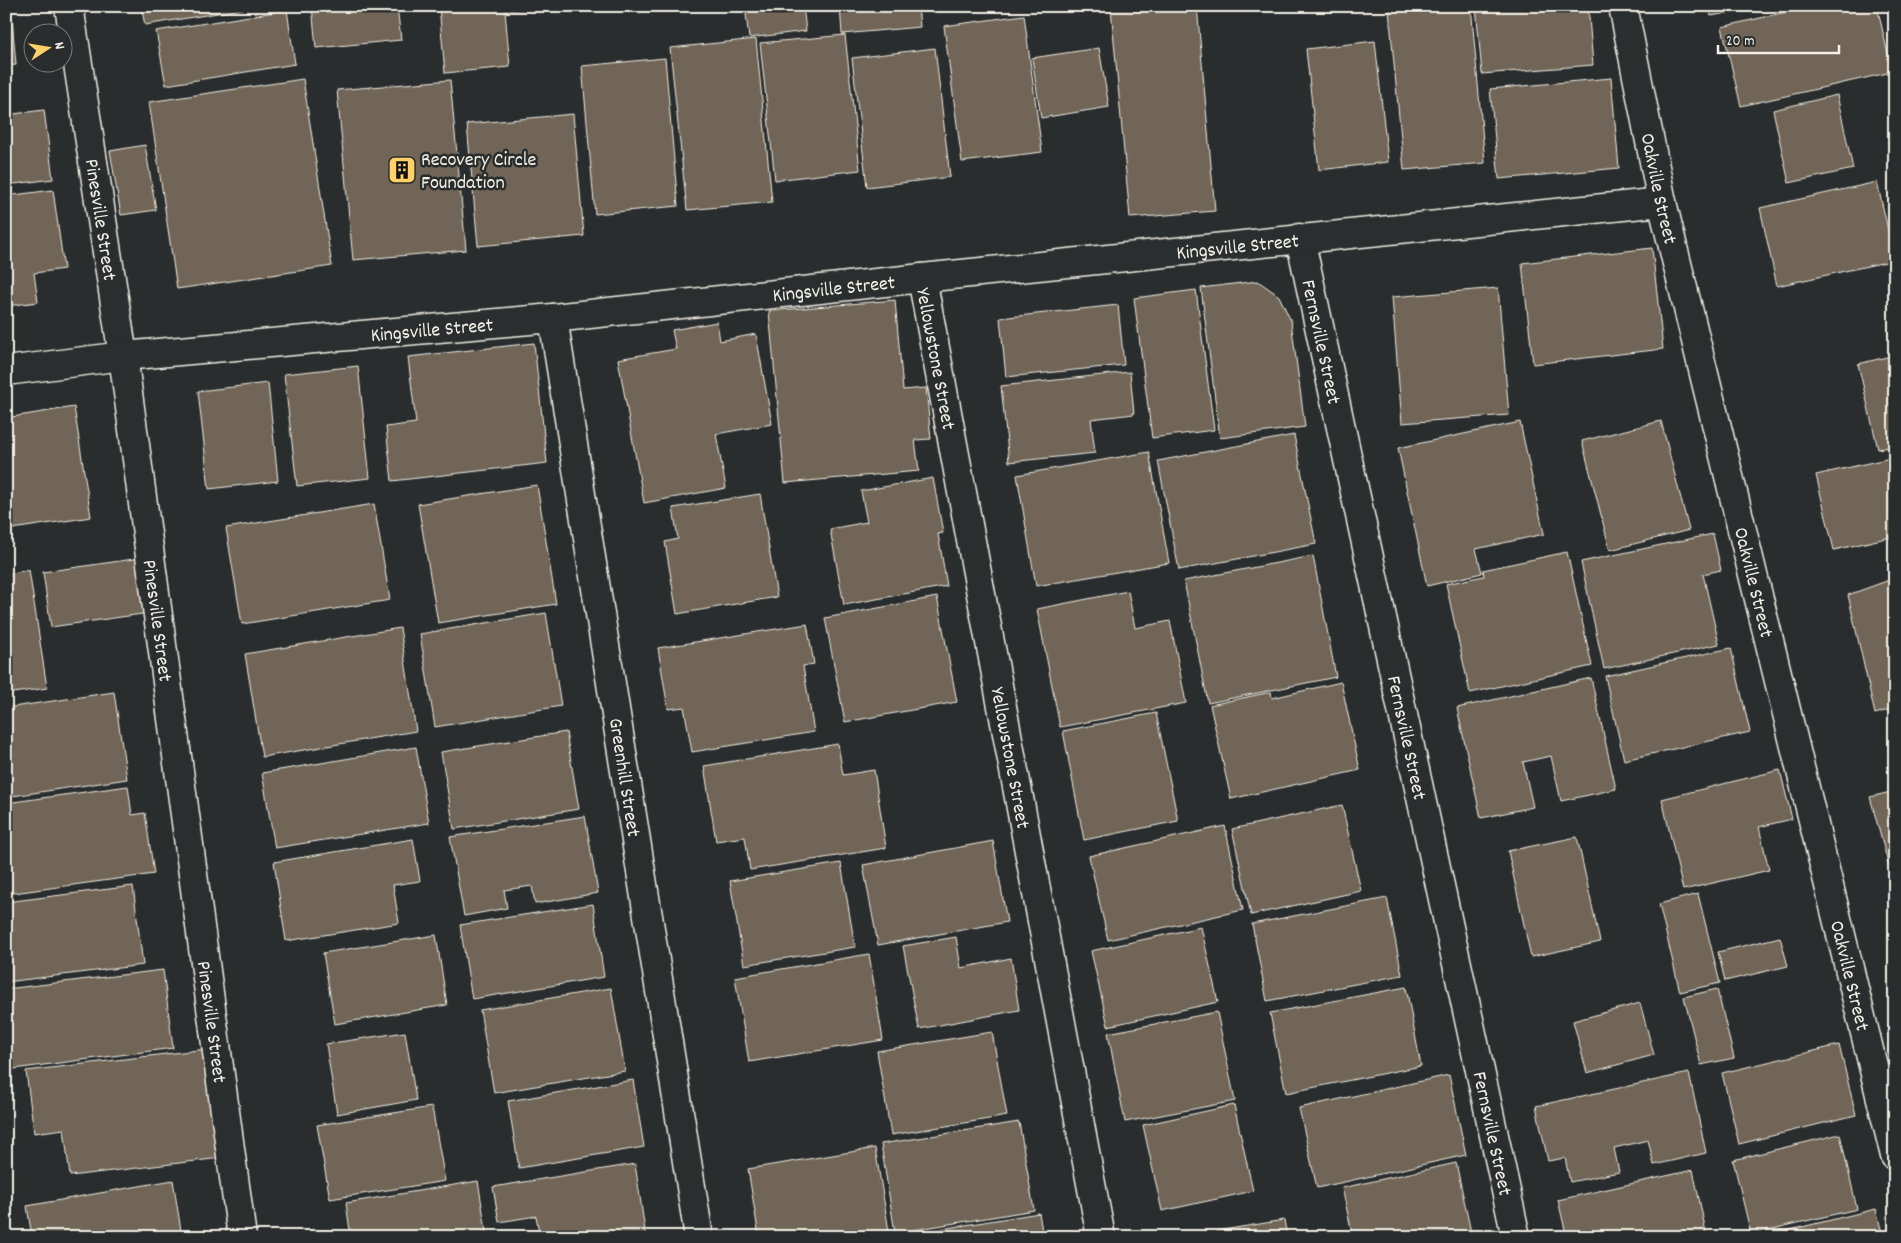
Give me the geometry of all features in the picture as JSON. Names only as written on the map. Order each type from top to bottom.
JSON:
[{"type":"street","name":"Pinesville Street","points":[[69,6],[123,356],[242,1237]]},
{"type":"street","name":"Oakville Street","points":[[1622,6],[1662,202],[1895,1156]]},
{"type":"street","name":"Kingsville Street","points":[[6,370],[123,356],[553,318],[1300,238],[1662,202]]},
{"type":"street","name":"Fernsville Street","points":[[1300,238],[1516,1237]]},
{"type":"street","name":"Yellowstone Street","points":[[922,278],[1101,1237]]},
{"type":"street","name":"Greenhill Street","points":[[553,318],[699,1237]]},
{"type":"building","points":[[141,6],[260,6],[145,25]]},
{"type":"building","points":[[312,6],[397,6],[401,40],[316,48]]},
{"type":"building","points":[[439,6],[557,7],[505,11],[510,67],[445,73]]},
{"type":"building","points":[[745,6],[803,6],[806,31],[749,38]]},
{"type":"building","points":[[840,6],[918,6],[920,27],[842,34]]},
{"type":"building","points":[[1132,6],[1197,6],[1215,211],[1130,218],[1111,8]]},
{"type":"building","points":[[1425,6],[1471,6],[1485,163],[1404,170],[1389,10]]},
{"type":"building","points":[[1476,6],[1588,6],[1593,65],[1482,74]]},
{"type":"building","points":[[1709,6],[1764,6],[1711,16]]},
{"type":"building","points":[[1811,6],[1877,6],[1892,72],[1741,106],[1722,27]]},
{"type":"building","points":[[287,10],[295,64],[166,85],[156,31]]},
{"type":"building","points":[[1024,15],[1042,152],[962,162],[944,26]]},
{"type":"building","points":[[12,19],[16,65],[6,66],[6,20]]},
{"type":"building","points":[[845,35],[860,170],[775,180],[760,43]]},
{"type":"building","points":[[756,39],[772,202],[687,210],[670,48]]},
{"type":"building","points":[[1375,41],[1388,162],[1319,170],[1306,49]]},
{"type":"building","points":[[935,48],[950,177],[867,187],[852,58]]},
{"type":"building","points":[[1099,48],[1109,107],[1041,118],[1032,58]]},
{"type":"building","points":[[665,58],[678,206],[595,214],[582,66]]},
{"type":"building","points":[[1611,78],[1619,168],[1499,179],[1490,89]]},
{"type":"building","points":[[303,79],[332,266],[177,289],[149,102]]},
{"type":"building","name":"Recovery Circle Foundation","points":[[450,80],[466,250],[353,260],[337,90]]},
{"type":"building","points":[[1837,95],[1853,169],[1789,183],[1773,110]]},
{"type":"building","points":[[44,110],[53,179],[6,185],[6,115]]},
{"type":"building","points":[[573,114],[584,236],[478,246],[467,124]]},
{"type":"building","points":[[145,145],[156,210],[121,215],[110,151]]},
{"type":"building","points":[[1877,182],[1895,260],[1777,286],[1760,208]]},
{"type":"building","points":[[53,190],[64,269],[34,273],[38,302],[6,306],[6,196]]},
{"type":"building","points":[[1652,248],[1663,349],[1533,364],[1522,263]]},
{"type":"building","points":[[1258,281],[1279,296],[1291,321],[1305,427],[1220,438],[1201,288]]},
{"type":"building","points":[[1498,288],[1509,415],[1402,423],[1392,297]]},
{"type":"building","points":[[1196,290],[1214,430],[1152,438],[1134,298]]},
{"type":"building","points":[[895,300],[903,390],[926,388],[931,439],[915,440],[919,471],[785,483],[769,311]]},
{"type":"building","points":[[1118,305],[1124,365],[1006,377],[1000,318]]},
{"type":"building","points":[[717,322],[720,341],[756,334],[772,424],[716,434],[726,488],[644,503],[618,359],[676,349],[672,330]]},
{"type":"building","points":[[534,343],[547,463],[392,481],[386,427],[416,423],[408,357]]},
{"type":"building","points":[[1895,355],[1895,446],[1878,449],[1858,364]]},
{"type":"building","points":[[358,366],[370,478],[297,486],[284,374]]},
{"type":"building","points":[[1130,372],[1134,414],[1091,419],[1095,453],[1009,462],[1001,386]]},
{"type":"building","points":[[268,383],[278,481],[209,489],[198,391]]},
{"type":"building","points":[[6,396],[9,396],[12,417],[74,407],[91,517],[6,530]]},
{"type":"building","points":[[1661,421],[1689,530],[1610,550],[1582,441]]},
{"type":"building","points":[[1520,422],[1544,534],[1476,549],[1482,573],[1427,586],[1398,448]]},
{"type":"building","points":[[1294,435],[1316,544],[1179,570],[1158,461]]},
{"type":"building","points":[[1149,452],[1169,563],[1036,586],[1017,475]]},
{"type":"building","points":[[1895,457],[1895,536],[1834,550],[1816,475]]},
{"type":"building","points":[[933,478],[943,533],[938,534],[947,586],[844,605],[830,529],[867,522],[861,491]]},
{"type":"building","points":[[537,485],[556,604],[438,623],[418,504]]},
{"type":"building","points":[[760,494],[777,597],[677,614],[665,542],[678,539],[673,508]]},
{"type":"building","points":[[374,504],[390,600],[242,624],[226,528]]},
{"type":"building","points":[[1713,534],[1721,570],[1703,574],[1719,644],[1604,669],[1581,562]]},
{"type":"building","points":[[1567,552],[1592,666],[1470,693],[1446,584],[1484,576],[1483,570]]},
{"type":"building","points":[[1313,556],[1336,677],[1208,703],[1184,581]]},
{"type":"building","points":[[141,558],[149,613],[51,627],[43,572]]},
{"type":"building","points":[[29,570],[47,688],[6,694],[6,574]]},
{"type":"building","points":[[1895,578],[1895,708],[1875,714],[1848,595]]},
{"type":"building","points":[[1128,591],[1135,628],[1170,621],[1186,703],[1060,727],[1037,609]]},
{"type":"building","points":[[937,597],[957,702],[845,722],[825,618]]},
{"type":"building","points":[[546,613],[561,706],[435,727],[420,634]]},
{"type":"building","points":[[807,624],[814,664],[803,666],[814,732],[692,752],[684,707],[668,709],[658,648]]},
{"type":"building","points":[[400,628],[416,731],[262,757],[245,654]]},
{"type":"building","points":[[1731,648],[1750,732],[1624,760],[1605,676]]},
{"type":"building","points":[[1591,678],[1616,789],[1561,801],[1551,756],[1523,762],[1533,807],[1481,818],[1457,708]]},
{"type":"building","points":[[1341,682],[1360,770],[1231,799],[1210,705],[1271,692],[1272,698]]},
{"type":"building","points":[[114,692],[127,779],[6,797],[6,708]]},
{"type":"building","points":[[1156,713],[1178,821],[1084,840],[1063,731]]},
{"type":"building","points":[[566,732],[579,809],[454,829],[441,752]]},
{"type":"building","points":[[838,744],[843,775],[874,770],[886,848],[750,870],[745,837],[716,841],[704,766]]},
{"type":"building","points":[[416,747],[429,823],[275,848],[262,773]]},
{"type":"building","points":[[1780,770],[1792,819],[1759,827],[1769,870],[1683,890],[1662,799]]},
{"type":"building","points":[[128,786],[132,815],[145,813],[154,874],[6,894],[6,803]]},
{"type":"building","points":[[1895,791],[1895,884],[1894,885],[1870,797]]},
{"type":"building","points":[[1342,805],[1361,891],[1251,915],[1232,829]]},
{"type":"building","points":[[585,816],[598,893],[535,904],[532,886],[504,890],[507,908],[464,916],[450,837]]},
{"type":"building","points":[[1225,826],[1243,910],[1108,940],[1089,856]]},
{"type":"building","points":[[1577,837],[1600,942],[1531,957],[1508,851]]},
{"type":"building","points":[[413,839],[420,881],[393,885],[399,923],[286,941],[274,862]]},
{"type":"building","points":[[993,841],[1007,922],[878,945],[863,865]]},
{"type":"building","points":[[841,863],[855,947],[744,965],[730,881]]},
{"type":"building","points":[[133,886],[143,965],[6,982],[6,902]]},
{"type":"building","points":[[1698,894],[1720,983],[1680,992],[1659,904]]},
{"type":"building","points":[[1387,898],[1402,975],[1267,1001],[1252,924]]},
{"type":"building","points":[[593,904],[604,977],[472,999],[460,925]]},
{"type":"building","points":[[1201,927],[1218,1002],[1108,1026],[1091,951]]},
{"type":"building","points":[[436,935],[447,1005],[335,1024],[323,953]]},
{"type":"building","points":[[956,937],[961,968],[1011,958],[1019,1010],[919,1029],[903,946]]},
{"type":"building","points":[[1780,937],[1788,966],[1725,981],[1718,952]]},
{"type":"building","points":[[869,954],[883,1040],[749,1062],[735,977]]},
{"type":"building","points":[[163,970],[173,1048],[6,1070],[6,989]]},
{"type":"building","points":[[1406,987],[1421,1066],[1286,1093],[1270,1013]]},
{"type":"building","points":[[611,988],[625,1071],[494,1093],[480,1010]]},
{"type":"building","points":[[1717,989],[1734,1058],[1701,1065],[1684,997]]},
{"type":"building","points":[[1640,1003],[1654,1055],[1587,1073],[1573,1021]]},
{"type":"building","points":[[1217,1012],[1235,1101],[1125,1122],[1108,1033]]},
{"type":"building","points":[[405,1032],[416,1100],[337,1114],[326,1044]]},
{"type":"building","points":[[992,1032],[1007,1116],[891,1135],[877,1051]]},
{"type":"building","points":[[1839,1045],[1856,1115],[1739,1144],[1722,1073]]},
{"type":"building","points":[[207,1049],[221,1158],[70,1176],[64,1129],[34,1133],[26,1071]]},
{"type":"building","points":[[1689,1073],[1706,1153],[1654,1165],[1648,1140],[1614,1148],[1619,1172],[1570,1182],[1565,1158],[1548,1161],[1536,1106]]},
{"type":"building","points":[[1449,1075],[1466,1155],[1317,1188],[1299,1108]]},
{"type":"building","points":[[633,1080],[644,1147],[519,1168],[508,1101]]},
{"type":"building","points":[[1234,1105],[1253,1191],[1162,1211],[1143,1125]]},
{"type":"building","points":[[432,1107],[445,1181],[330,1199],[317,1125]]},
{"type":"building","points":[[1019,1122],[1034,1210],[895,1233],[881,1144]]},
{"type":"building","points":[[1840,1134],[1857,1209],[1751,1234],[1733,1160]]},
{"type":"building","points":[[875,1148],[890,1237],[759,1237],[748,1169]]},
{"type":"building","points":[[1456,1163],[1472,1237],[1353,1237],[1342,1188]]},
{"type":"building","points":[[635,1164],[646,1237],[540,1237],[536,1216],[499,1222],[493,1187]]},
{"type":"building","points":[[1693,1170],[1707,1237],[1587,1237],[1585,1230],[1566,1234],[1558,1200]]},
{"type":"building","points":[[173,1180],[182,1237],[32,1237],[27,1206]]},
{"type":"building","points":[[478,1181],[487,1237],[351,1237],[346,1203]]},
{"type":"building","points":[[1876,1209],[1883,1237],[1761,1237]]},
{"type":"building","points":[[1039,1213],[1043,1237],[904,1237],[904,1235]]},
{"type":"building","points":[[1284,1220],[1287,1237],[1218,1237],[1217,1231]]},
{"type":"place","name":"Recovery Circle Foundation","points":[[402,170]]}]
